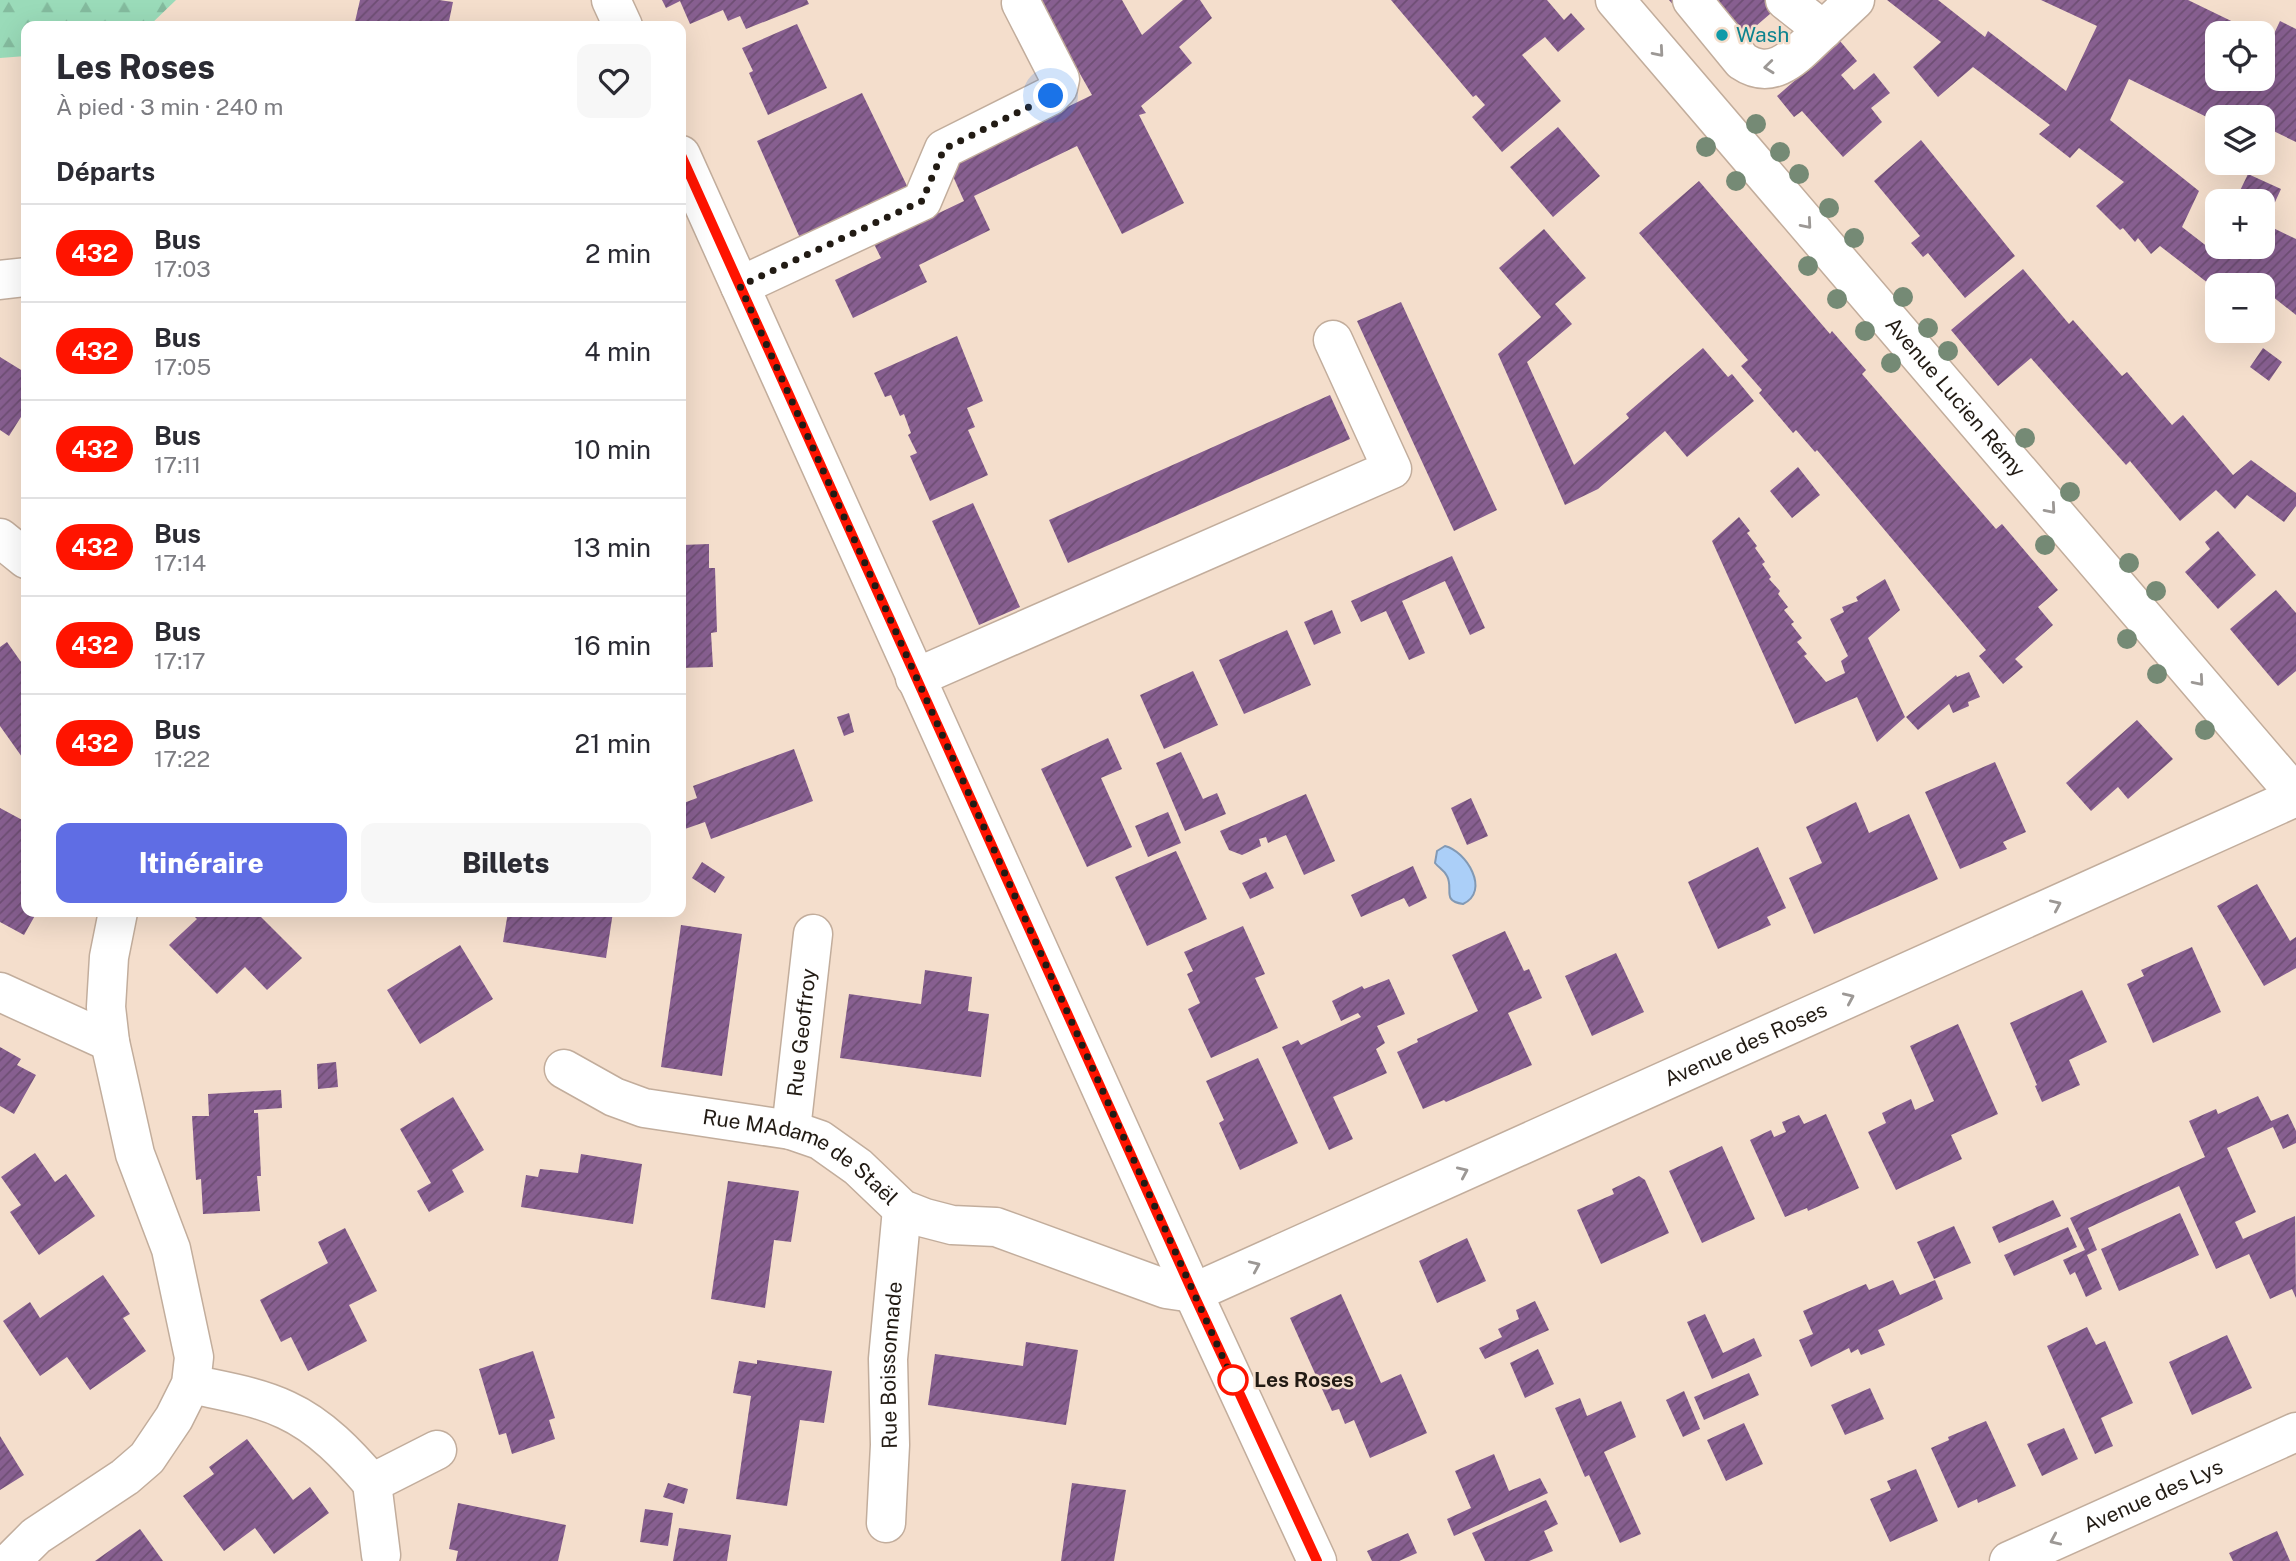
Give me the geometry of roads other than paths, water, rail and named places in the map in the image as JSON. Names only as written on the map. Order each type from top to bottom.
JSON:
[{"type":"street","points":[[611,0],[621,21]]},
{"type":"street","name":"Avenue Lucien Rémy","points":[[1615,0],[2296,796]]},
{"type":"street","points":[[1692,0],[1742,61],[1752,68],[1766,70],[1778,67],[1855,0]]},
{"type":"street","points":[[1785,0],[1823,30]]},
{"type":"street","points":[[740,286],[922,201],[944,149],[1051,96],[1058,88],[1060,79],[1021,3]]},
{"type":"street","points":[[686,166],[1193,1293],[1317,1561]]},
{"type":"street","points":[[0,280],[21,278]]},
{"type":"street","points":[[915,678],[1392,469],[1333,340]]},
{"type":"street","points":[[0,538],[21,555]]},
{"type":"street","name":"Avenue des Roses","points":[[1193,1293],[2296,796]]},
{"type":"street","points":[[11,1561],[36,1536],[107,1489],[147,1458],[174,1418],[191,1384],[194,1357],[171,1249],[135,1154],[110,1042],[106,1007],[109,957],[117,917]]},
{"type":"street","name":"Rue Geoffroy","points":[[791,1130],[813,934]]},
{"type":"street","points":[[0,992],[110,1042]]},
{"type":"street","name":"Rue MAdame de Staël","points":[[564,1069],[614,1097],[644,1108],[791,1130],[820,1140],[858,1167],[902,1209],[925,1219],[952,1225],[996,1227],[1166,1289],[1193,1293]]},
{"type":"street","name":"Rue Boissonnade","points":[[886,1523],[890,1445],[888,1359],[902,1209]]},
{"type":"street","points":[[191,1384],[286,1409],[348,1454],[372,1483],[381,1555]]},
{"type":"street","name":"Avenue des Lys","points":[[2009,1561],[2296,1432]]},
{"type":"street","points":[[372,1483],[437,1451]]},
{"type":"water","points":[[1445,846],[1461,855],[1475,881],[1471,898],[1463,904],[1452,900],[1447,876],[1435,863],[1437,851]]},
{"type":"place","name":"Wash","points":[[1722,35]]},
{"type":"place","name":"Les Roses","points":[[1233,1380]]}]
